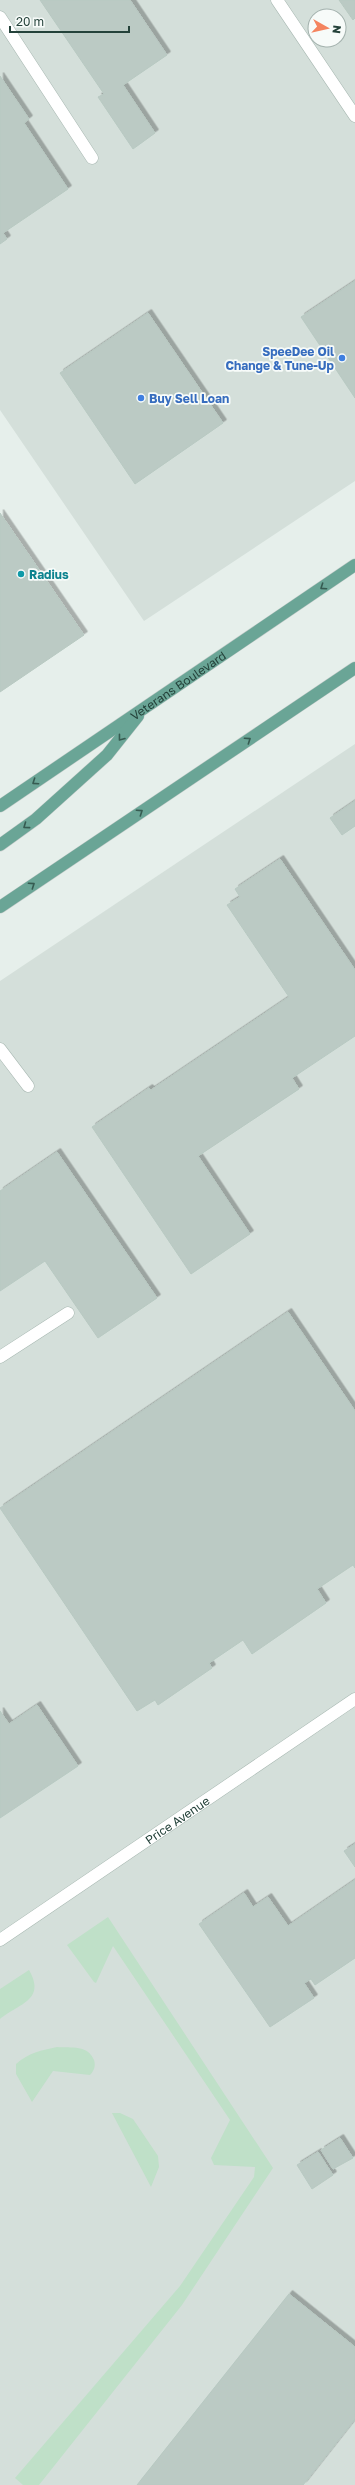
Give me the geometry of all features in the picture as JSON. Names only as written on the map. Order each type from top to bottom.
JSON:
[{"type":"main road","name":"Veterans Boulevard","points":[[0,806],[355,565]]},
{"type":"main road","points":[[0,907],[355,668]]},
{"type":"main road","points":[[0,845],[36,819],[107,755],[145,707]]},
{"type":"street","points":[[277,0],[355,116]]},
{"type":"street","points":[[0,17],[92,158]]},
{"type":"street","points":[[0,1049],[28,1086]]},
{"type":"street","points":[[0,1357],[68,1313]]},
{"type":"street","name":"Price Avenue","points":[[0,1940],[355,1699]]},
{"type":"shaded area","points":[[0,0],[355,0],[355,481],[144,621],[0,410]]},
{"type":"shaded area","points":[[355,744],[355,2485],[0,2485],[0,981]]},
{"type":"green space","points":[[108,1917],[273,2168],[182,2305],[39,2485],[23,2485],[15,2478],[180,2286],[254,2177],[255,2167],[214,2165],[211,2158],[230,2120],[113,1946],[96,1983],[67,1945]]},
{"type":"green space","points":[[29,1970],[33,1980],[33,1994],[28,2000],[0,2019],[0,1989]]},
{"type":"green space","points":[[57,2047],[79,2048],[88,2052],[94,2060],[94,2070],[90,2075],[53,2071],[32,2102],[16,2074],[16,2064],[30,2055]]},
{"type":"green space","points":[[112,2113],[120,2113],[133,2119],[158,2156],[159,2167],[151,2187]]},
{"type":"building","points":[[40,0],[130,0],[167,55],[123,85],[155,133],[133,149],[98,97],[104,94]]},
{"type":"building","points":[[339,0],[355,0],[355,18],[353,20],[347,11],[347,8],[345,8]]},
{"type":"building","points":[[0,76],[29,119],[24,123],[68,189],[3,233],[7,239],[0,244]]},
{"type":"building","name":"SpeeDee Oil Change & Tune-Up","points":[[355,281],[355,398],[301,317]]},
{"type":"building","name":"Buy Sell Loan","points":[[148,313],[223,423],[135,484],[60,373]]},
{"type":"building","name":"Radius","points":[[0,513],[84,635],[0,692]]},
{"type":"building","points":[[355,801],[355,826],[342,835],[330,818]]},
{"type":"building","points":[[280,859],[355,970],[355,1036],[292,1078],[299,1089],[198,1156],[250,1234],[191,1274],[92,1127],[149,1088],[151,1090],[289,997],[227,905],[240,897],[235,889]]},
{"type":"building","points":[[57,1152],[157,1298],[98,1338],[45,1261],[0,1291],[0,1191]]},
{"type":"building","points":[[288,1312],[355,1411],[355,1568],[353,1565],[317,1589],[326,1603],[252,1654],[243,1640],[209,1663],[212,1668],[158,1705],[155,1700],[137,1711],[0,1508]]},
{"type":"building","points":[[37,1705],[78,1766],[0,1818],[0,1711],[9,1724]]},
{"type":"building","points":[[355,1844],[355,1867],[344,1851]]},
{"type":"building","points":[[355,1880],[355,1958],[315,1985],[311,1979],[304,1983],[314,1998],[270,2027],[199,1924],[244,1893],[253,1907],[268,1897],[288,1926]]},
{"type":"building","points":[[340,2138],[353,2158],[333,2169],[321,2150]]},
{"type":"building","points":[[318,2152],[333,2175],[312,2189],[297,2165]]},
{"type":"building","points":[[289,2294],[355,2347],[355,2419],[303,2485],[137,2485]]},
{"type":"place","name":"SpeeDee Oil Change & Tune-Up","points":[[342,358]]},
{"type":"place","name":"Buy Sell Loan","points":[[141,398]]},
{"type":"place","name":"Radius","points":[[21,574]]}]
